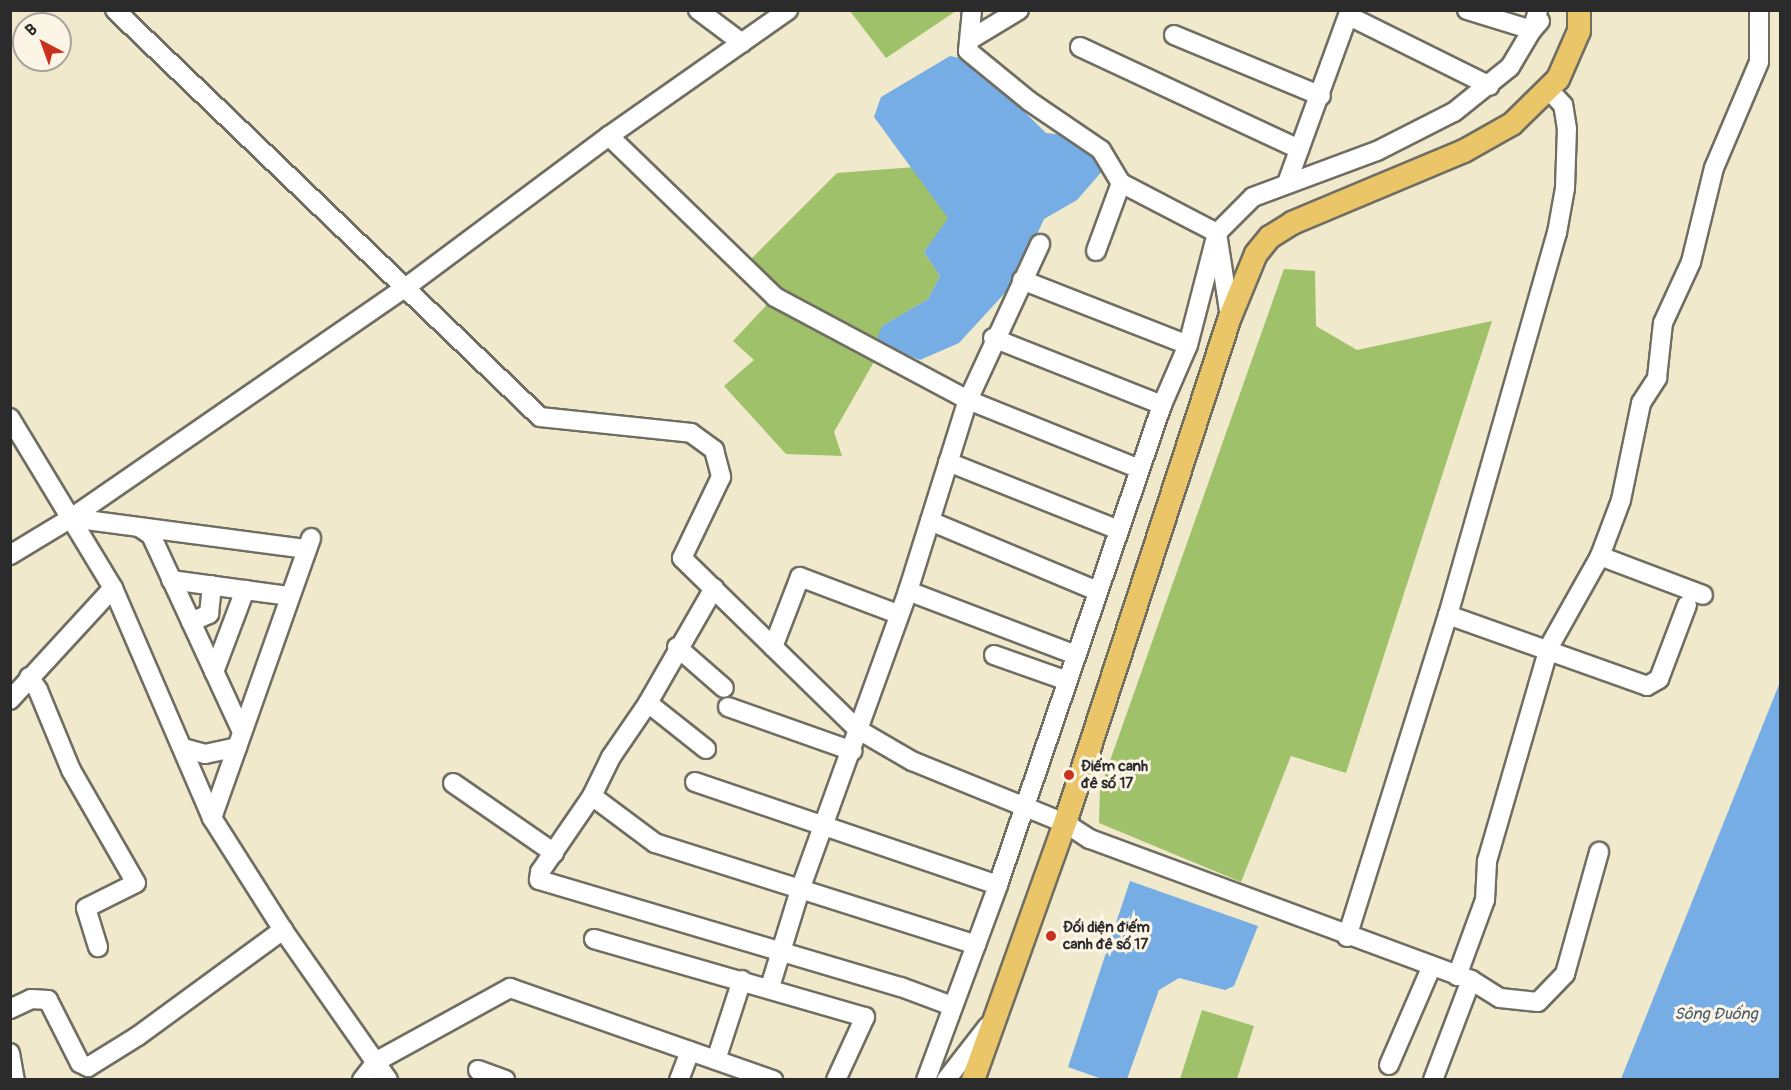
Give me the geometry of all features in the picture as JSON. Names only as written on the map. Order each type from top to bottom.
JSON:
[{"type":"main road","points":[[973,1080],[1065,823],[1156,556],[1230,317],[1256,254],[1275,232],[1489,140],[1532,108],[1558,79],[1579,31],[1579,10]]},
{"type":"street","points":[[115,10],[540,417],[691,433],[714,450],[721,477],[682,558],[857,729],[912,761],[1024,805],[1065,823],[1090,839],[1347,937],[1464,978],[1500,998],[1538,1002],[1564,974],[1599,852]]},
{"type":"street","points":[[698,10],[742,43]]},
{"type":"street","points":[[972,10],[971,39],[968,51],[1029,101],[1101,150],[1121,183],[1217,233]]},
{"type":"street","points":[[971,39],[1019,10]]},
{"type":"street","points":[[1467,10],[1532,30]]},
{"type":"street","points":[[1532,30],[1538,10]]},
{"type":"street","points":[[926,1080],[998,885],[1068,681],[1096,591],[1162,405],[1188,345],[1217,233],[1253,197],[1377,151],[1428,127],[1490,86],[1510,67],[1532,30],[1549,10]]},
{"type":"street","points":[[1433,1080],[1485,900],[1487,861],[1548,647],[1600,556],[1621,501],[1641,403],[1657,378],[1663,323],[1691,262],[1714,168],[1759,63],[1759,10]]},
{"type":"street","points":[[11,554],[70,518],[405,288],[609,136],[742,43],[782,12]]},
{"type":"street","points":[[1287,183],[1321,96],[1347,13],[1490,86]]},
{"type":"street","points":[[1174,35],[1321,96]]},
{"type":"street","points":[[1080,47],[1299,149]]},
{"type":"street","points":[[1347,937],[1448,615],[1497,432],[1557,233],[1565,188],[1567,129],[1563,105],[1549,90]]},
{"type":"street","points":[[609,136],[775,297],[968,400],[1140,469]]},
{"type":"street","points":[[1096,251],[1121,183]]},
{"type":"street","points":[[1217,233],[1230,317]]},
{"type":"street","points":[[770,987],[822,826],[852,751],[857,729],[908,591],[968,400],[993,338],[1040,244]]},
{"type":"street","points":[[1022,280],[1188,345]]},
{"type":"street","points":[[993,338],[1162,405]]},
{"type":"street","points":[[10,418],[113,588],[212,818],[284,930],[388,1080]]},
{"type":"street","points":[[948,462],[1119,530]]},
{"type":"street","points":[[70,518],[309,543],[212,818]]},
{"type":"street","points":[[930,521],[1096,591]]},
{"type":"street","points":[[139,527],[151,535],[214,672],[239,740]]},
{"type":"street","points":[[1600,556],[1703,595]]},
{"type":"street","points":[[773,647],[800,577],[898,614]]},
{"type":"street","points":[[171,580],[290,596]]},
{"type":"street","points":[[209,614],[213,585]]},
{"type":"street","points":[[10,700],[113,588]]},
{"type":"street","points":[[714,588],[677,647],[648,703],[611,757],[592,796],[540,872],[541,881],[781,950],[952,1006]]},
{"type":"street","points":[[214,672],[245,590]]},
{"type":"street","points":[[908,591],[1076,655]]},
{"type":"street","points":[[1448,615],[1548,647],[1647,686],[1659,680],[1686,604]]},
{"type":"street","points":[[191,622],[209,614]]},
{"type":"street","points":[[209,614],[231,626]]},
{"type":"street","points":[[677,647],[724,688]]},
{"type":"street","points":[[994,655],[1068,681]]},
{"type":"street","points":[[29,677],[38,690],[71,770],[136,883],[86,908],[98,947]]},
{"type":"street","points":[[648,703],[706,749]]},
{"type":"street","points":[[728,707],[852,751]]},
{"type":"street","points":[[183,748],[205,754],[239,740]]},
{"type":"street","points":[[695,782],[998,885]]},
{"type":"street","points":[[453,783],[554,854]]},
{"type":"street","points":[[592,796],[655,843],[801,887],[976,945]]},
{"type":"street","points":[[10,1009],[31,999],[48,1000],[80,1063],[88,1067],[138,1036],[284,930]]},
{"type":"street","points":[[594,939],[770,987],[865,1017],[836,1080]]},
{"type":"street","points":[[1389,1065],[1431,968]]},
{"type":"street","points":[[716,1060],[742,980]]},
{"type":"street","points":[[362,1080],[377,1061],[510,988],[773,1080]]},
{"type":"street","points":[[946,1080],[996,1015]]},
{"type":"street","points":[[679,1080],[690,1051]]},
{"type":"street","points":[[10,1053],[15,1080]]},
{"type":"street","points":[[478,1070],[505,1080]]},
{"type":"green space","points":[[850,11],[956,11],[886,58]]},
{"type":"green space","points":[[915,167],[949,218],[924,252],[940,276],[928,299],[882,326],[879,353],[834,432],[842,456],[786,454],[724,386],[754,360],[733,341],[774,297],[743,267],[837,173]]},
{"type":"green space","points":[[1284,269],[1315,271],[1316,326],[1357,350],[1492,321],[1346,773],[1291,756],[1241,882],[1099,823],[1100,789]]},
{"type":"green space","points":[[1202,1010],[1254,1026],[1237,1079],[1180,1079]]},
{"type":"water","points":[[950,56],[973,61],[1046,133],[1074,136],[1104,169],[1077,200],[1044,219],[1015,282],[959,343],[920,360],[876,342],[882,326],[928,299],[940,276],[924,252],[948,218],[874,117],[881,97]]},
{"type":"water","name":"Sông Đuống","points":[[1780,682],[1780,1079],[1621,1079]]},
{"type":"water","points":[[1130,881],[1258,926],[1234,986],[1225,990],[1179,978],[1159,990],[1127,1079],[1102,1079],[1068,1067]]},
{"type":"place","name":"Điếm canh đê số 17","points":[[1069,775]]},
{"type":"place","name":"Đối diện điếm canh đê số 17","points":[[1051,936]]}]
